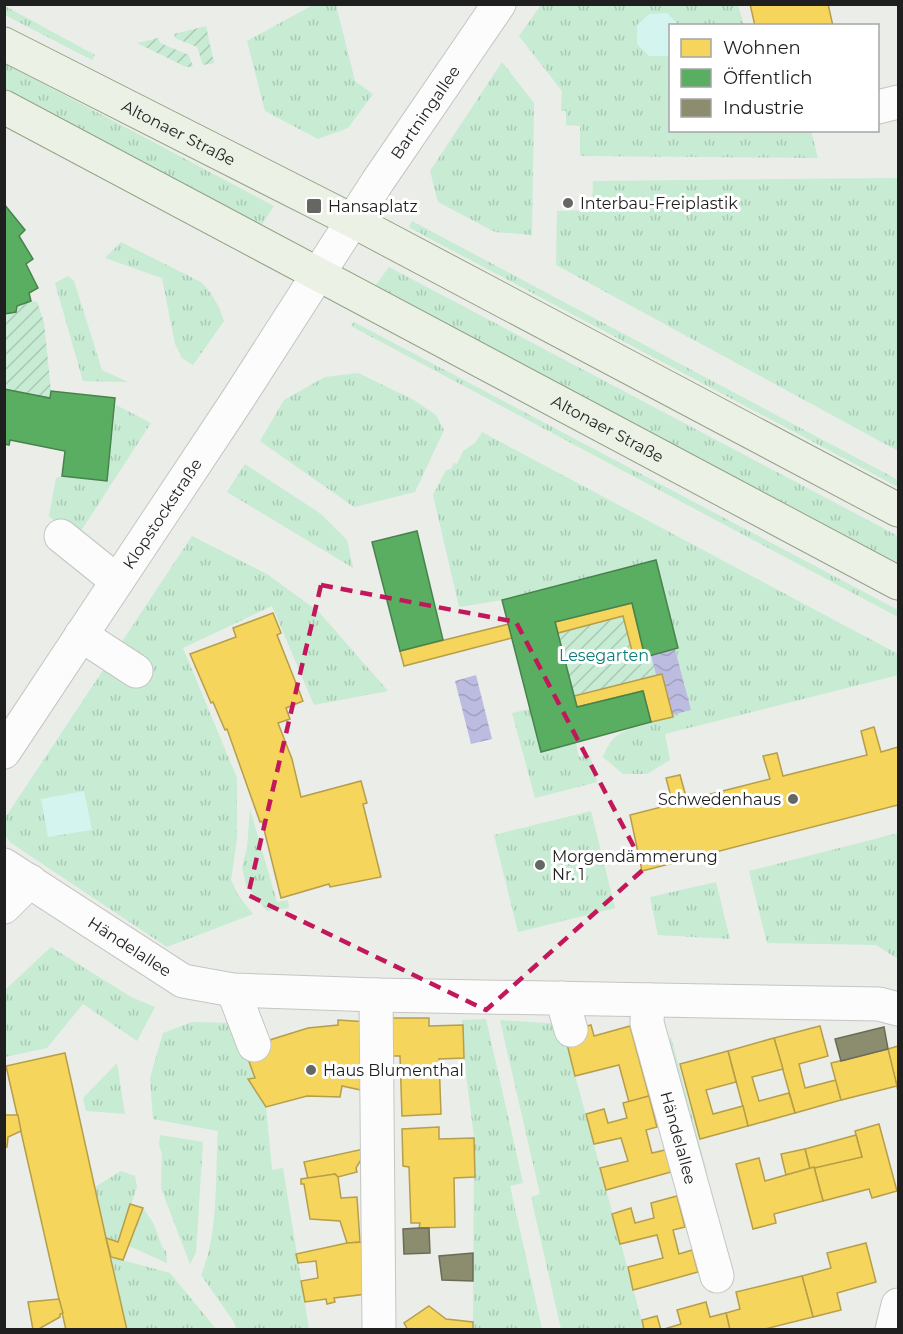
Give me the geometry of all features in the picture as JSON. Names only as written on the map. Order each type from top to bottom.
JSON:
[{"type":"main road","name":"Altonaer Straße","points":[[4,44],[353,221],[898,510]]},
{"type":"main road","name":"Altonaer Straße","points":[[4,107],[898,583]]},
{"type":"street","name":"Bartningallee","points":[[353,221],[433,98],[500,4]]},
{"type":"street","points":[[879,107],[898,102]]},
{"type":"street","points":[[317,274],[353,221]]},
{"type":"street","name":"Klopstockstraße","points":[[4,752],[238,399],[317,274]]},
{"type":"street","points":[[61,536],[117,581]]},
{"type":"street","points":[[81,635],[136,671]]},
{"type":"street","points":[[4,907],[17,873]]},
{"type":"street","name":"Händelallee","points":[[17,873],[183,981],[233,990],[376,995],[879,1004],[898,1009]]},
{"type":"street","points":[[233,990],[254,1045]]},
{"type":"street","points":[[376,995],[378,1329]]},
{"type":"street","points":[[562,998],[571,1030]]},
{"type":"street","name":"Händelallee","points":[[648,1000],[647,1023],[717,1276]]},
{"type":"street","points":[[892,1329],[898,1305]]},
{"type":"highlighted area","points":[[321,585],[516,622],[645,868],[486,1010],[248,895]]},
{"type":"green space","points":[[313,5],[336,5],[355,81],[373,94],[348,128],[318,139],[265,111],[247,41]]},
{"type":"green space","points":[[541,5],[738,5],[744,24],[669,24],[669,132],[811,132],[818,158],[580,156],[580,126],[566,125],[566,111],[561,111],[562,91],[519,36]]},
{"type":"green space","points":[[5,6],[95,55],[92,60],[5,15]]},
{"type":"green space","points":[[206,26],[214,63],[203,65],[197,47],[175,38],[174,34]]},
{"type":"green space","points":[[158,38],[160,43],[189,55],[193,67],[186,67],[137,43]]},
{"type":"green space","points":[[502,62],[534,103],[532,235],[495,232],[438,202],[430,171]]},
{"type":"green space","points":[[4,63],[274,206],[261,226],[5,91]]},
{"type":"green space","points":[[898,178],[898,451],[556,265],[557,211],[592,210],[593,181]]},
{"type":"green space","points":[[412,221],[898,480],[898,487],[425,236],[409,227]]},
{"type":"green space","points":[[121,242],[201,282],[215,300],[224,321],[193,365],[182,358],[175,344],[162,278],[105,258]]},
{"type":"green space","points":[[389,267],[898,536],[898,563],[375,286]]},
{"type":"green space","points":[[68,276],[74,281],[102,370],[128,382],[83,381],[55,283]]},
{"type":"green space","points":[[31,301],[37,302],[44,322],[50,398],[5,389],[5,314],[16,312],[17,306]]},
{"type":"green space","points":[[354,322],[898,610],[898,617],[351,326]]},
{"type":"green space","points":[[358,373],[414,400],[436,415],[444,430],[415,492],[354,507],[260,441],[284,400],[325,377]]},
{"type":"green space","points":[[116,405],[151,423],[75,540],[49,516],[56,478],[62,476],[107,481]]},
{"type":"green space","points":[[482,432],[898,654],[898,675],[665,734],[670,760],[647,774],[623,774],[603,757],[617,736],[622,732],[653,722],[650,721],[691,710],[656,560],[502,600],[459,607],[433,495],[446,470],[451,469],[454,463],[457,464],[463,451],[475,443]]},
{"type":"green space","points":[[245,464],[321,514],[347,540],[353,568],[227,492]]},
{"type":"green space","points":[[192,536],[267,574],[319,612],[388,691],[314,705],[272,606],[183,648],[237,778],[237,839],[231,880],[238,895],[253,914],[167,947],[11,843],[5,835],[5,818]]},
{"type":"green space","name":"Lesegarten","points":[[632,603],[651,655],[664,702],[577,707],[555,622]]},
{"type":"green space","points":[[530,709],[542,751],[576,743],[579,757],[590,755],[597,782],[535,798],[512,713]]},
{"type":"green space","points":[[250,809],[277,902],[288,900],[289,908],[267,911],[246,885],[242,867],[247,848]]},
{"type":"green space","points":[[591,811],[615,908],[518,932],[494,835]]},
{"type":"green space","points":[[898,833],[898,959],[876,945],[767,943],[749,871]]},
{"type":"green space","points":[[716,882],[730,939],[658,935],[650,897]]},
{"type":"green space","points":[[51,947],[131,997],[155,1007],[137,1041],[83,1004],[47,1048],[5,1057],[5,990]]},
{"type":"green space","points":[[486,1019],[523,1183],[510,1186],[542,1329],[473,1329],[474,1138],[464,1058],[462,1020]]},
{"type":"green space","points":[[500,1020],[561,1024],[644,1329],[561,1329],[531,1197],[540,1194]]},
{"type":"green space","points":[[192,1022],[232,1023],[255,1078],[248,1080],[266,1107],[272,1170],[283,1168],[309,1329],[236,1329],[234,1322],[201,1275],[211,1242],[218,1131],[153,1119],[150,1078],[163,1033]]},
{"type":"green space","points":[[671,1037],[707,1172],[697,1172],[665,1050]]},
{"type":"green space","points":[[117,1063],[125,1114],[86,1111],[83,1098]]},
{"type":"green space","points":[[160,1135],[203,1142],[196,1252],[190,1264],[161,1188]]},
{"type":"green space","points":[[121,1171],[135,1176],[137,1187],[118,1242],[106,1238],[95,1187]]},
{"type":"green space","points":[[143,1208],[154,1224],[162,1247],[166,1251],[167,1263],[129,1246]]},
{"type":"green space","points":[[111,1257],[170,1273],[216,1329],[127,1329]]},
{"type":"shaded area","points":[[667,13],[678,24],[669,24],[669,56],[649,56],[637,44],[637,25],[649,14]]},
{"type":"shaded area","points":[[84,791],[92,830],[48,837],[41,799]]},
{"type":"water","points":[[675,649],[691,710],[650,721],[663,702],[651,655]]},
{"type":"water","points":[[476,675],[492,739],[471,744],[455,681]]},
{"type":"building: Wohnen","points":[[750,4],[828,4],[833,24],[755,24]]},
{"type":"building: Wohnen","points":[[632,603],[645,657],[634,659],[623,616],[558,633],[555,622]]},
{"type":"building: Wohnen","points":[[273,613],[281,633],[277,635],[303,701],[286,708],[290,719],[278,723],[292,759],[301,797],[361,781],[367,803],[363,804],[381,877],[330,887],[329,884],[281,898],[262,821],[260,822],[227,729],[225,730],[213,702],[211,703],[190,654],[236,637],[233,628]]},
{"type":"building: Wohnen","points":[[509,624],[512,638],[404,666],[400,651]]},
{"type":"building: Wohnen","points":[[662,674],[673,717],[651,722],[643,691],[577,707],[574,696]]},
{"type":"building: Wohnen","name":"Schwedenhaus","points":[[874,727],[881,752],[898,747],[898,805],[642,871],[630,815],[673,804],[666,778],[680,775],[687,800],[770,779],[763,756],[777,753],[783,776],[867,755],[861,731]]},
{"type":"building: Wohnen","points":[[391,1018],[429,1018],[429,1026],[463,1025],[464,1058],[439,1059],[441,1114],[402,1116],[400,1056],[392,1056]]},
{"type":"building: Wohnen","name":"Haus Blumenthal","points":[[338,1020],[368,1022],[370,1092],[342,1086],[340,1097],[307,1096],[266,1107],[248,1079],[255,1078],[244,1048],[308,1028],[338,1025]]},
{"type":"building: Wohnen","points":[[591,1025],[594,1036],[630,1026],[649,1096],[629,1102],[619,1065],[575,1076],[564,1032]]},
{"type":"building: Wohnen","points":[[820,1026],[828,1056],[799,1064],[805,1088],[836,1080],[841,1100],[795,1113],[774,1038]]},
{"type":"building: Wohnen","points":[[774,1038],[783,1069],[752,1077],[759,1101],[789,1093],[795,1113],[748,1126],[728,1051]]},
{"type":"building: Wohnen","points":[[898,1046],[898,1091],[888,1049]]},
{"type":"building: Wohnen","points":[[888,1049],[897,1086],[841,1100],[831,1063]]},
{"type":"building: Wohnen","points":[[728,1051],[736,1082],[706,1090],[713,1114],[743,1106],[748,1126],[700,1139],[680,1064]]},
{"type":"building: Wohnen","points":[[65,1053],[127,1330],[66,1330],[6,1066]]},
{"type":"building: Wohnen","points":[[649,1096],[657,1127],[646,1130],[652,1153],[665,1150],[671,1172],[606,1190],[600,1168],[628,1161],[621,1138],[594,1144],[586,1114],[604,1109],[608,1123],[627,1118],[623,1103]]},
{"type":"building: Wohnen","points":[[4,1115],[18,1115],[21,1131],[8,1137],[7,1147],[4,1148]]},
{"type":"building: Wohnen","points":[[879,1124],[897,1191],[872,1198],[869,1189],[823,1201],[814,1167],[862,1157],[855,1131]]},
{"type":"building: Wohnen","points":[[439,1127],[439,1139],[474,1138],[475,1177],[454,1178],[455,1227],[419,1228],[420,1223],[411,1223],[409,1167],[403,1166],[402,1129]]},
{"type":"building: Wohnen","points":[[856,1135],[862,1157],[810,1169],[805,1149]]},
{"type":"building: Wohnen","points":[[368,1148],[356,1168],[357,1172],[338,1177],[335,1174],[308,1179],[304,1162]]},
{"type":"building: Wohnen","points":[[805,1149],[810,1169],[786,1175],[781,1154]]},
{"type":"building: Wohnen","points":[[759,1158],[765,1181],[814,1167],[823,1201],[774,1214],[776,1223],[753,1229],[736,1164]]},
{"type":"building: Wohnen","points":[[335,1174],[338,1177],[341,1198],[357,1197],[360,1242],[347,1243],[340,1221],[310,1219],[304,1184],[301,1184],[301,1179]]},
{"type":"building: Wohnen","points":[[677,1196],[685,1227],[673,1230],[679,1254],[692,1250],[698,1272],[633,1290],[628,1267],[663,1258],[657,1235],[620,1244],[612,1214],[631,1208],[635,1223],[654,1218],[651,1203]]},
{"type":"building: Wohnen","points":[[130,1204],[143,1208],[123,1260],[111,1257],[106,1238],[118,1242]]},
{"type":"building: Wohnen","points":[[364,1242],[367,1294],[334,1298],[335,1302],[327,1304],[326,1299],[305,1302],[301,1281],[318,1278],[316,1261],[298,1263],[296,1254],[347,1243]]},
{"type":"building: Wohnen","points":[[866,1243],[876,1282],[837,1293],[841,1310],[813,1317],[802,1276],[831,1268],[827,1253]]},
{"type":"building: Wohnen","points":[[802,1276],[813,1317],[761,1330],[730,1330],[726,1313],[740,1309],[736,1292]]},
{"type":"building: Wohnen","points":[[59,1299],[63,1313],[60,1317],[33,1330],[28,1302]]},
{"type":"building: Wohnen","points":[[706,1302],[710,1317],[726,1313],[730,1330],[661,1330],[681,1324],[677,1310]]},
{"type":"building: Wohnen","points":[[429,1306],[446,1319],[473,1322],[473,1330],[408,1330],[404,1323]]},
{"type":"building: Wohnen","points":[[657,1316],[661,1330],[644,1330],[642,1320]]},
{"type":"building: Öffentlich","points":[[4,204],[25,230],[19,236],[33,259],[26,264],[38,288],[29,293],[31,301],[17,306],[16,312],[4,314]]},
{"type":"building: Öffentlich","points":[[4,389],[50,398],[51,391],[115,398],[107,481],[62,476],[65,451],[10,440],[9,445],[4,444]]},
{"type":"building: Öffentlich","points":[[417,531],[443,640],[400,651],[372,542]]},
{"type":"building: Öffentlich","points":[[656,560],[678,648],[645,657],[632,603],[555,622],[577,707],[643,691],[651,722],[541,752],[502,600]]},
{"type":"building: Industrie","points":[[884,1027],[888,1049],[841,1061],[835,1039]]},
{"type":"building: Industrie","points":[[429,1228],[430,1253],[404,1254],[403,1229]]},
{"type":"building: Industrie","points":[[473,1253],[473,1281],[442,1280],[439,1256]]},
{"type":"place","name":"Interbau-Freiplastik","points":[[568,203]]},
{"type":"place","name":"Hansaplatz","points":[[314,206]]},
{"type":"place","name":"Schwedenhaus","points":[[793,799]]},
{"type":"place","name":"Morgendämmerung Nr. 1","points":[[540,865]]},
{"type":"place","name":"Haus Blumenthal","points":[[311,1070]]}]
